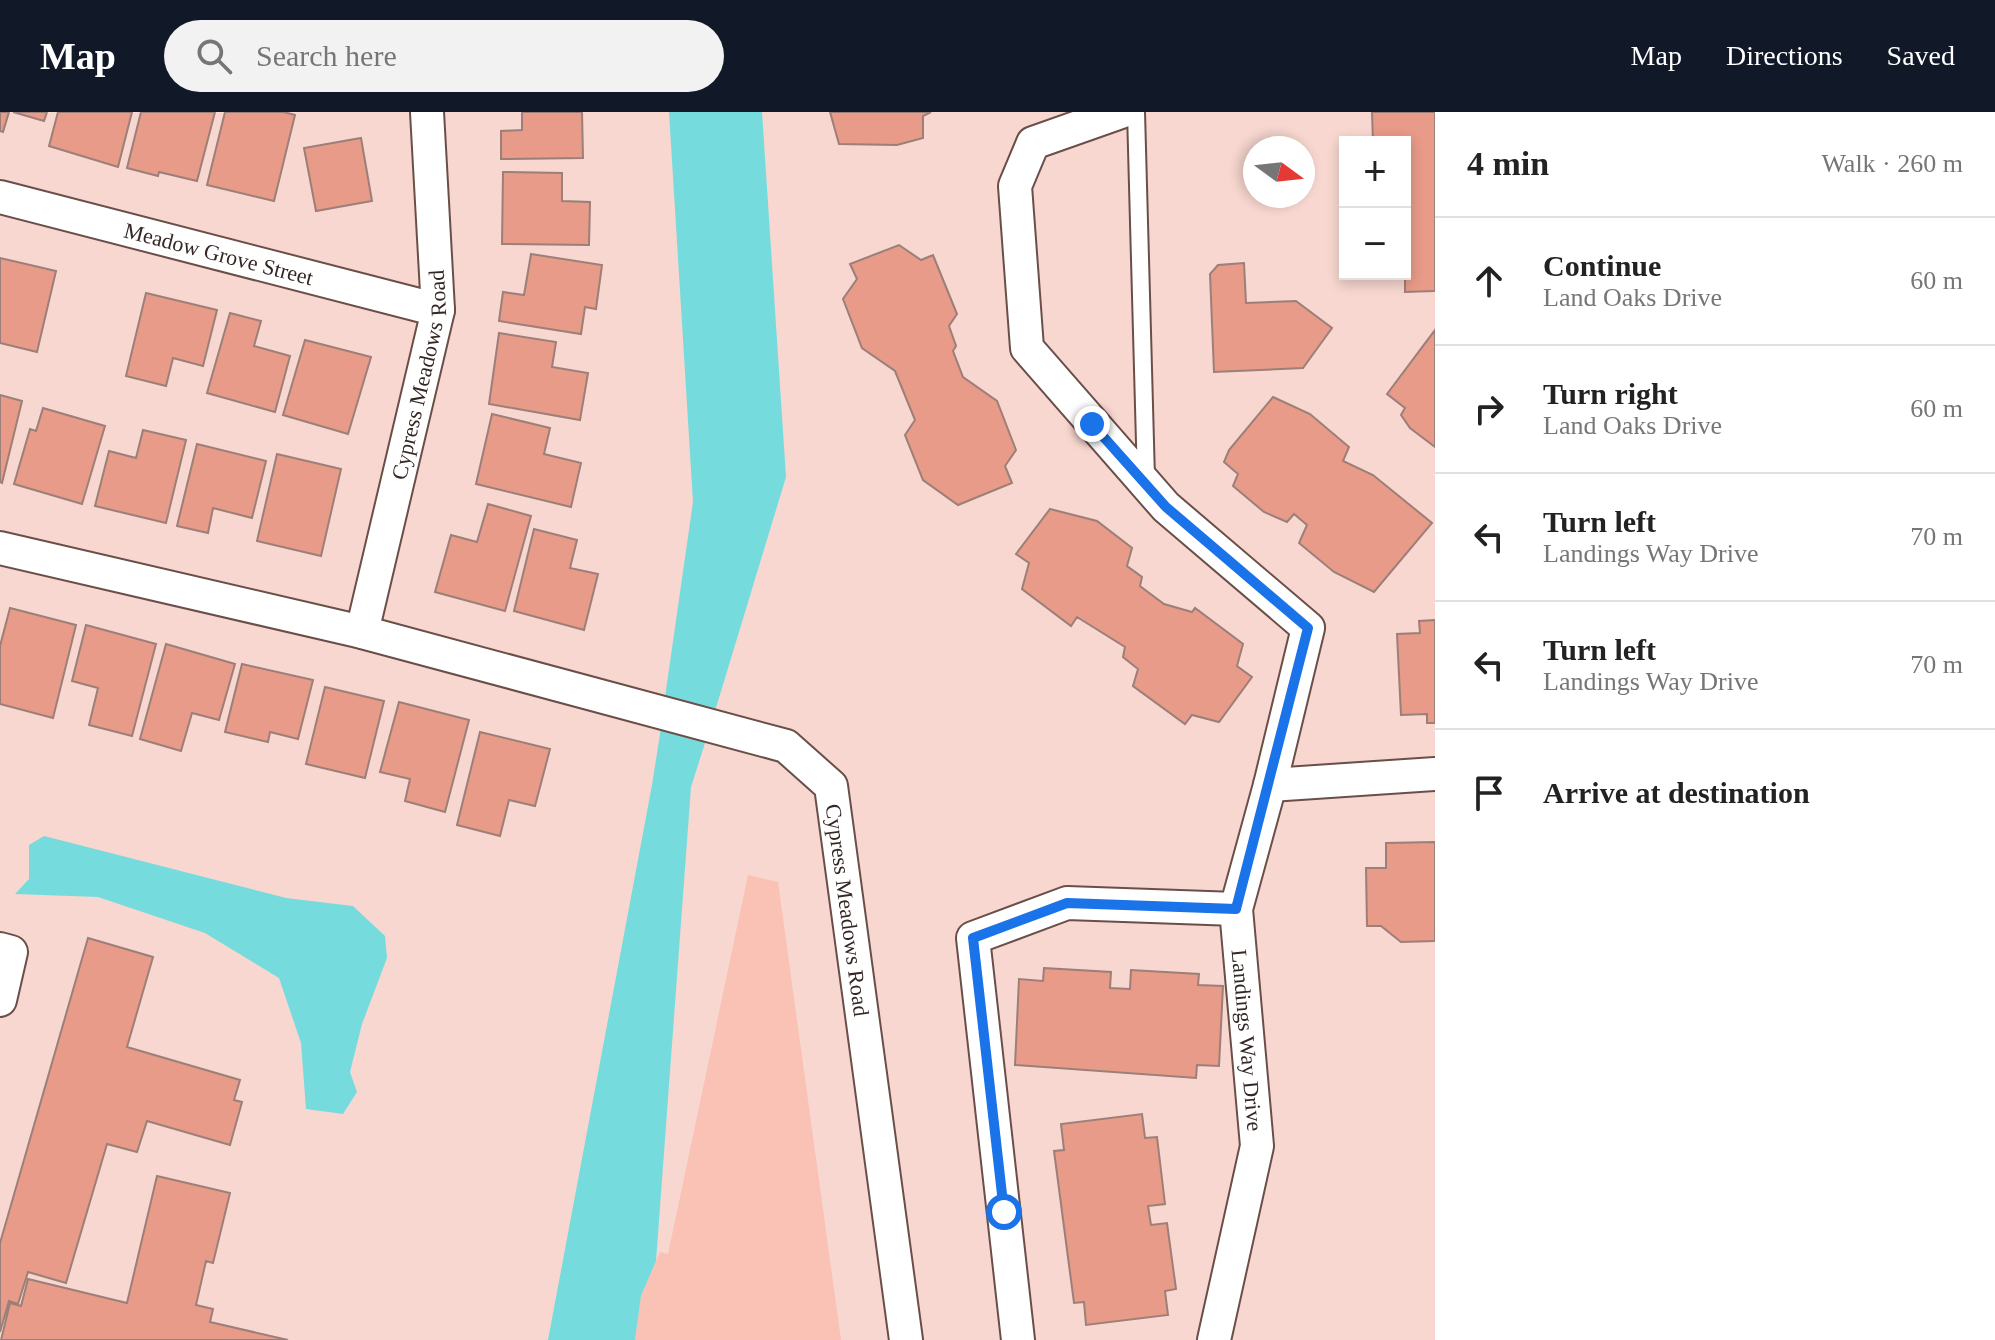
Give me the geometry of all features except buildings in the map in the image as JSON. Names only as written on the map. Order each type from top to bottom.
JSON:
[{"type":"street","name":"Cypress Meadows Road","points":[[362,632],[438,310],[427,112]]},
{"type":"street","name":"Landings Way Drive","points":[[1121,112],[1033,143],[1015,186],[1027,348],[1166,507],[1308,628],[1236,909],[1257,1146],[1214,1340]]},
{"type":"street","name":"Meadow Grove Street","points":[[0,197],[438,310]]},
{"type":"street","name":"Cypress Meadows Road","points":[[0,548],[362,632],[786,746],[831,786],[906,1340]]},
{"type":"street","points":[[1270,785],[1435,774]]},
{"type":"street","points":[[1018,1340],[973,938],[1067,903],[1236,909]]},
{"type":"street","points":[[0,949],[11,952],[0,1000]]},
{"type":"lane","points":[[1136,112],[1146,485]]},
{"type":"shaded area","points":[[748,875],[778,882],[841,1340],[635,1340],[641,1296],[660,1252],[668,1254]]},
{"type":"water","points":[[669,112],[762,112],[786,477],[715,711],[665,697],[693,502]]},
{"type":"water","points":[[661,728],[706,740],[691,787],[656,1261],[641,1296],[635,1340],[548,1340],[652,785]]},
{"type":"water","points":[[44,836],[286,898],[353,906],[385,936],[387,958],[362,1024],[350,1072],[357,1092],[343,1114],[306,1109],[301,1043],[279,978],[205,933],[98,897],[15,894],[29,879],[29,845]]},
{"type":"route","points":[[1004,1212],[973,938],[1067,903],[1236,909],[1308,628],[1166,507],[1092,424]]}]
